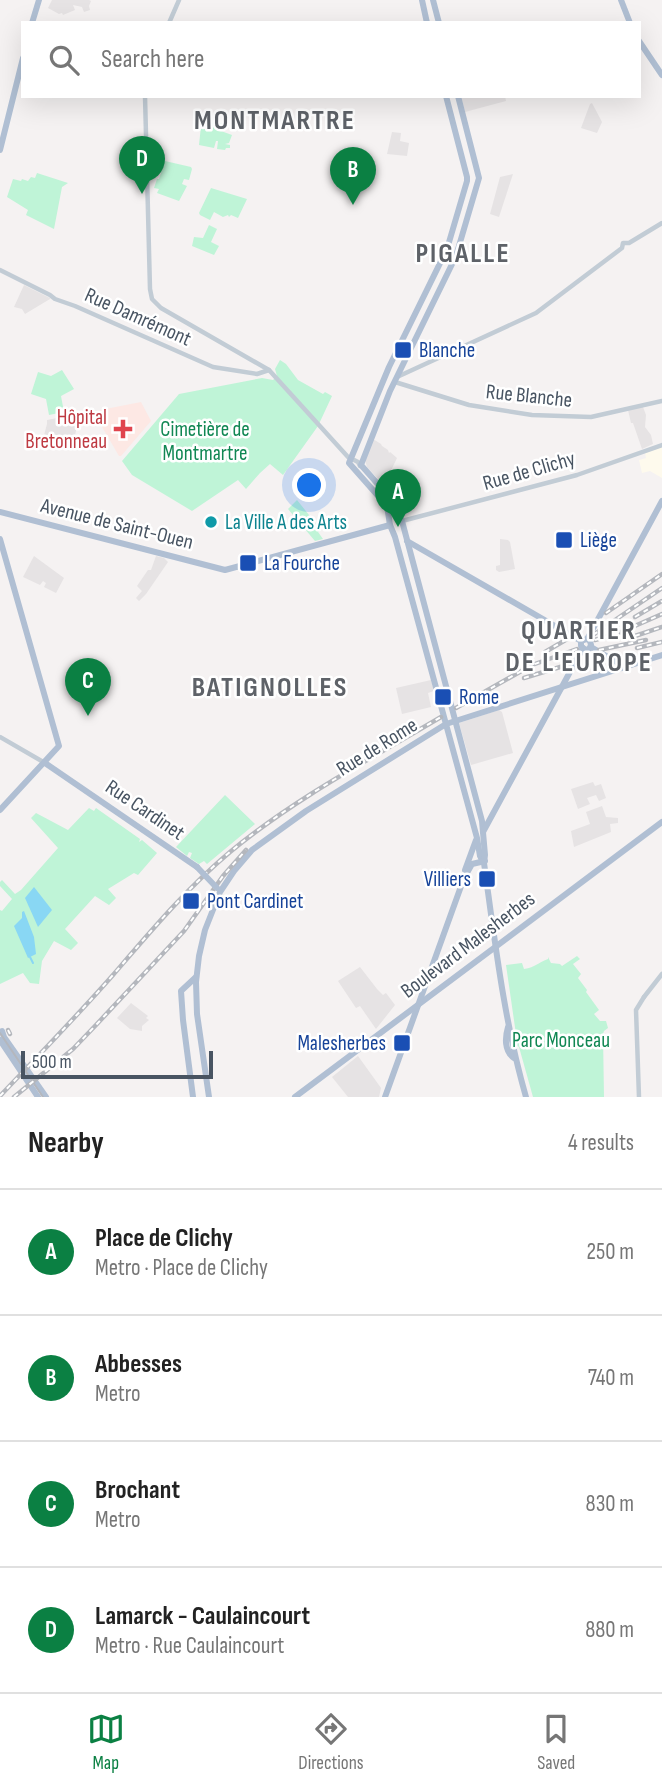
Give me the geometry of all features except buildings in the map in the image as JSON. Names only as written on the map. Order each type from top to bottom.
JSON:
[{"type":"main road","points":[[33,21],[39,0]]},
{"type":"main road","points":[[422,0],[427,21]]},
{"type":"main road","points":[[433,0],[438,21]]},
{"type":"main road","points":[[621,0],[629,21]]},
{"type":"main road","points":[[641,44],[662,75]]},
{"type":"main road","points":[[0,150],[21,66]]},
{"type":"main road","points":[[447,98],[467,181],[447,248],[381,384],[349,460],[354,470],[387,506],[477,838],[508,1025],[506,1044],[510,1056],[515,1059],[526,1097]]},
{"type":"main road","points":[[385,1097],[464,878],[479,861],[483,832],[456,720],[402,521],[391,499],[361,465],[395,382],[456,256],[478,181],[459,98]]},
{"type":"main road","points":[[387,372],[395,382]]},
{"type":"main road","points":[[381,384],[395,382]]},
{"type":"main road","points":[[479,861],[477,838],[483,832],[662,501]]},
{"type":"main road","name":"Avenue de Saint-Ouen","points":[[0,512],[225,570],[391,525]]},
{"type":"main road","points":[[391,525],[396,517],[402,521]]},
{"type":"main road","points":[[391,525],[400,528],[402,521]]},
{"type":"main road","points":[[0,539],[59,747],[0,810]]},
{"type":"main road","points":[[397,544],[407,541],[584,643],[591,642],[591,647],[625,667]]},
{"type":"main road","name":"Rue de Rome","points":[[208,1097],[197,1014],[196,977],[204,936],[219,890],[241,862],[267,838],[306,811],[446,724],[662,655]]},
{"type":"main road","name":"Rue Cardinet","points":[[45,763],[197,867],[219,890]]},
{"type":"main road","name":"Boulevard Malesherbes","points":[[295,1097],[662,822]]},
{"type":"main road","points":[[193,1097],[183,1020],[183,990],[196,977]]},
{"type":"main road","points":[[1,1030],[42,1096]]},
{"type":"main road","points":[[0,1042],[42,1096]]},
{"type":"street","points":[[170,21],[179,0]]},
{"type":"street","points":[[145,98],[152,299],[156,305],[257,363],[266,371],[265,376],[274,377],[349,460],[361,465]]},
{"type":"street","points":[[395,382],[536,313],[622,248],[623,243],[628,243],[662,223]]},
{"type":"street","name":"Rue Damrémont","points":[[0,270],[55,299],[213,367],[257,374],[266,371]]},
{"type":"street","name":"Rue Blanche","points":[[395,382],[470,405],[532,415],[591,417],[662,401]]},
{"type":"street","name":"Rue de Clichy","points":[[402,521],[577,475],[662,445]]},
{"type":"street","points":[[354,470],[361,465]]},
{"type":"street","points":[[0,737],[45,763]]},
{"type":"street","points":[[639,1097],[636,1008],[662,974]]},
{"type":"shaded area","points":[[52,0],[89,0],[90,10],[84,12],[82,7],[73,5],[75,10],[59,14],[48,8]]},
{"type":"shaded area","points":[[462,98],[505,98],[506,101],[465,112]]},
{"type":"shaded area","points":[[592,103],[602,122],[597,133],[581,128]]},
{"type":"shaded area","points":[[392,132],[401,133],[400,141],[409,143],[407,156],[387,154]]},
{"type":"shaded area","points":[[513,174],[499,217],[490,214],[500,177]]},
{"type":"shaded area","points":[[24,285],[50,299],[25,314],[22,309],[14,307]]},
{"type":"shaded area","name":"Hôpital Bretonneau","points":[[141,402],[151,421],[119,456],[94,413]]},
{"type":"shaded area","points":[[643,407],[646,415],[645,427],[653,444],[642,449],[628,410]]},
{"type":"shaded area","points":[[67,416],[69,422],[77,424],[74,443],[66,442],[62,448],[43,439],[47,420]]},
{"type":"shaded area","points":[[373,439],[397,458],[385,483],[367,467],[365,460]]},
{"type":"shaded area","points":[[662,447],[662,478],[650,471],[642,473],[639,460],[646,458],[645,453]]},
{"type":"shaded area","points":[[500,539],[510,542],[515,569],[499,572],[496,570],[496,566],[500,565]]},
{"type":"shaded area","points":[[34,556],[64,578],[56,593],[44,587],[46,583],[43,581],[40,585],[23,577]]},
{"type":"shaded area","points":[[156,556],[168,562],[139,601],[136,598],[142,591],[137,586],[148,570],[151,570]]},
{"type":"shaded area","points":[[431,680],[434,691],[428,693],[431,707],[402,714],[396,688]]},
{"type":"shaded area","points":[[499,710],[502,712],[513,753],[471,765],[459,723]]},
{"type":"shaded area","points":[[593,782],[595,786],[601,784],[606,798],[599,801],[596,795],[587,798],[590,804],[578,809],[571,789]]},
{"type":"shaded area","points":[[602,806],[606,817],[618,818],[618,823],[610,824],[611,832],[574,847],[571,831],[590,824],[586,812]]},
{"type":"shaded area","points":[[360,967],[377,989],[383,995],[386,993],[395,1005],[376,1029],[360,1006],[356,1008],[338,981]]},
{"type":"shaded area","points":[[131,1003],[148,1016],[146,1018],[149,1020],[142,1026],[142,1031],[130,1029],[117,1018]]},
{"type":"shaded area","points":[[358,1056],[381,1088],[379,1097],[348,1097],[332,1077]]},
{"type":"green space","points":[[204,118],[223,124],[221,131],[232,135],[229,143],[225,144],[230,145],[230,148],[217,149],[218,141],[214,148],[199,145]]},
{"type":"green space","points":[[165,161],[192,169],[189,180],[184,179],[182,184],[187,186],[179,201],[157,193],[159,189],[154,188]]},
{"type":"green space","points":[[37,173],[68,183],[62,187],[54,229],[26,215],[28,210],[7,197],[13,179],[28,181],[31,177],[35,178]]},
{"type":"green space","points":[[211,188],[247,199],[238,218],[231,215],[223,217],[214,212],[210,220],[200,215]]},
{"type":"green space","points":[[209,225],[217,229],[211,242],[219,246],[214,255],[192,246],[194,237],[203,238]]},
{"type":"green space","name":"Cimetière de Montmartre","points":[[280,360],[298,380],[332,396],[318,426],[283,475],[270,464],[246,489],[238,480],[192,511],[132,475],[122,461],[179,394],[262,378],[273,380],[277,376],[275,369]]},
{"type":"green space","points":[[62,370],[74,389],[61,396],[64,412],[49,415],[46,399],[31,394],[38,372],[51,376]]},
{"type":"green space","points":[[297,500],[321,530],[318,532],[323,539],[315,541],[288,509]]},
{"type":"green space","points":[[225,795],[255,824],[207,864],[204,861],[199,864],[190,858],[192,853],[189,852],[187,856],[176,847]]},
{"type":"green space","points":[[89,808],[94,811],[96,808],[157,853],[138,875],[134,873],[108,889],[116,898],[109,905],[95,896],[65,929],[78,943],[71,950],[54,941],[42,961],[39,984],[30,983],[23,973],[0,984],[0,910],[12,899],[0,886],[0,882],[2,880],[15,894],[58,848],[31,818],[36,813],[68,830]]},
{"type":"green space","name":"Parc Monceau","points":[[577,956],[580,959],[573,964],[581,974],[578,978],[599,1010],[594,1014],[600,1021],[606,1021],[608,1028],[603,1034],[604,1097],[533,1097],[519,1047],[516,1045],[506,965],[522,963],[524,969],[548,957],[551,963],[562,966]]},
{"type":"water","points":[[34,887],[52,910],[38,927],[25,898]]},
{"type":"water","points":[[24,911],[34,937],[36,954],[28,958],[14,926],[22,918]]},
{"type":"waterway","points":[[30,957],[33,963]]},
{"type":"tram line","points":[[0,1033],[43,1097]]},
{"type":"railway","points":[[606,613],[662,574]]},
{"type":"railway","points":[[593,635],[662,588]]},
{"type":"railway","points":[[635,617],[662,601]]},
{"type":"railway","points":[[595,640],[662,614]]},
{"type":"railway","points":[[635,636],[662,627]]},
{"type":"railway","points":[[545,652],[569,638]]},
{"type":"railway","points":[[599,650],[646,640]]},
{"type":"railway","points":[[637,648],[662,642]]},
{"type":"railway","points":[[456,708],[532,665],[577,649]]},
{"type":"railway","points":[[524,678],[570,664]]},
{"type":"railway","points":[[0,1096],[86,1006],[183,896],[230,852],[306,797],[441,717]]},
{"type":"railway","points":[[14,1097],[73,1049],[96,1025],[184,931],[223,876],[246,850]]},
{"type":"railway","points":[[8,1030],[10,1034]]},
{"type":"place","name":"Lamarck - Caulaincourt","points":[[142,194]]},
{"type":"place","name":"Abbesses","points":[[353,205]]},
{"type":"place","name":"Blanche","points":[[403,350]]},
{"type":"place","name":"Hôpital Bretonneau","points":[[123,429]]},
{"type":"place","name":"La Ville A des Arts","points":[[211,522]]},
{"type":"place","name":"Place de Clichy","points":[[398,527]]},
{"type":"place","name":"Liège","points":[[564,540]]},
{"type":"place","name":"La Fourche","points":[[248,563]]},
{"type":"place","name":"Rome","points":[[443,697]]},
{"type":"place","name":"Brochant","points":[[88,716]]},
{"type":"place","name":"Villiers","points":[[487,879]]},
{"type":"place","name":"Pont Cardinet","points":[[191,901]]},
{"type":"place","name":"Malesherbes","points":[[402,1043]]},
{"type":"district","name":"MONTMARTRE","points":[[275,120]]},
{"type":"district","name":"PIGALLE","points":[[463,253]]},
{"type":"district","name":"QUARTIER DE L'EUROPE","points":[[579,646]]},
{"type":"district","name":"BATIGNOLLES","points":[[270,687]]}]
